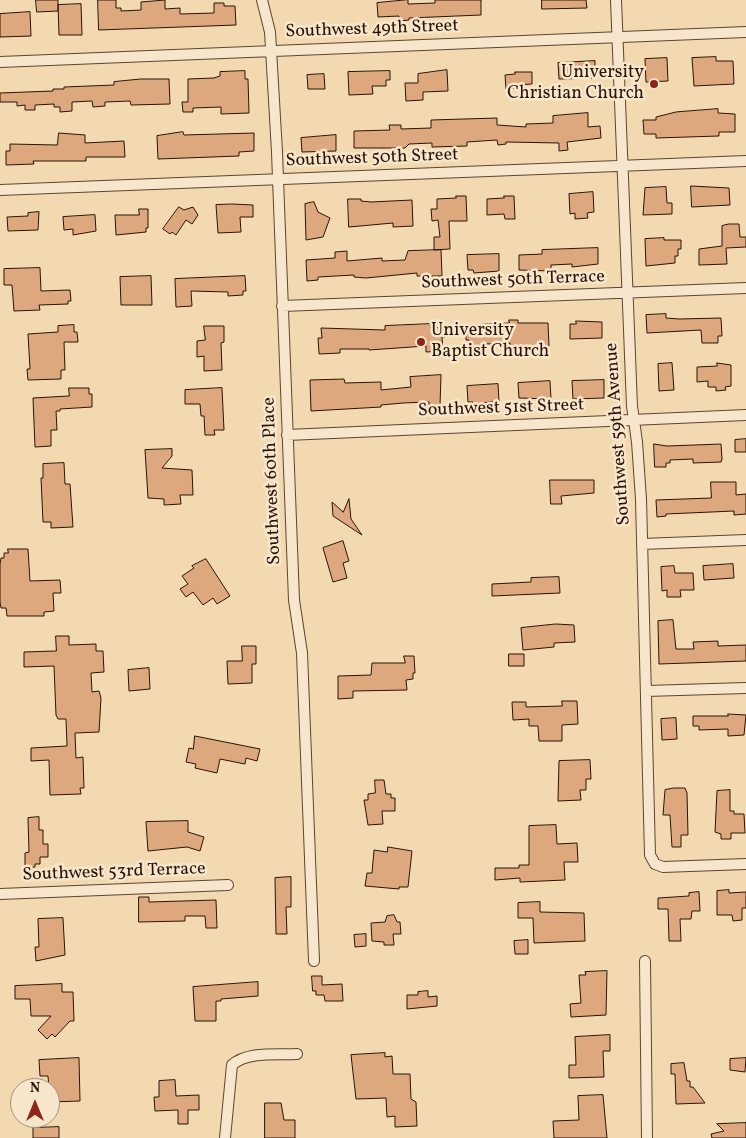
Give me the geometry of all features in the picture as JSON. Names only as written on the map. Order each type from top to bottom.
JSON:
[{"type":"street","name":"Southwest 60th Place","points":[[262,0],[269,24],[278,179],[294,600],[304,681],[314,961]]},
{"type":"street","name":"Southwest 59th Avenue","points":[[616,0],[627,292],[642,544],[651,858],[656,864],[668,867],[746,864]]},
{"type":"street","name":"Southwest 49th Street","points":[[0,62],[746,32]]},
{"type":"street","name":"Southwest 50th Street","points":[[0,190],[746,161]]},
{"type":"street","name":"Southwest 50th Terrace","points":[[282,306],[746,288]]},
{"type":"street","name":"Southwest 51st Street","points":[[287,435],[746,415]]},
{"type":"street","points":[[642,544],[746,540]]},
{"type":"street","points":[[646,691],[746,688]]},
{"type":"street","name":"Southwest 53rd Terrace","points":[[0,894],[228,885]]},
{"type":"street","points":[[645,961],[647,1138]]},
{"type":"street","points":[[225,1138],[232,1065],[252,1057],[297,1054]]},
{"type":"building","points":[[36,0],[58,0],[58,11],[37,12]]},
{"type":"building","points":[[98,0],[116,0],[116,8],[121,8],[121,11],[141,10],[141,2],[165,0],[165,9],[180,8],[180,14],[214,13],[214,3],[224,3],[224,6],[235,6],[236,25],[99,30]]},
{"type":"building","points":[[408,0],[408,4],[435,3],[435,0],[481,0],[481,15],[409,18],[409,20],[399,21],[399,16],[378,17],[377,3]]},
{"type":"building","points":[[542,0],[586,0],[587,8],[542,9]]},
{"type":"building","points":[[81,4],[82,35],[59,35],[58,5]]},
{"type":"building","points":[[30,12],[31,36],[0,37],[0,14]]},
{"type":"building","points":[[716,57],[716,61],[733,61],[734,84],[694,86],[692,58]]},
{"type":"building","points":[[667,58],[668,81],[646,82],[645,59]]},
{"type":"building","points":[[595,61],[595,78],[559,79],[558,63]]},
{"type":"building","points":[[447,70],[448,91],[423,92],[423,100],[406,101],[405,83],[418,83],[418,74]]},
{"type":"building","points":[[245,71],[245,79],[248,79],[249,113],[221,114],[221,107],[193,108],[193,112],[183,112],[182,102],[188,102],[188,79],[214,78],[220,76],[220,72]]},
{"type":"building","points":[[390,71],[390,80],[386,80],[386,86],[372,86],[373,94],[349,95],[348,72]]},
{"type":"building","points":[[515,72],[532,72],[532,84],[516,85],[516,88],[506,89],[505,75],[515,74]]},
{"type":"building","points":[[324,74],[325,89],[308,89],[307,75]]},
{"type":"building","points":[[141,79],[169,79],[170,104],[131,105],[130,101],[105,102],[105,106],[93,107],[92,101],[72,102],[72,111],[60,112],[60,107],[54,107],[54,104],[35,105],[35,110],[25,110],[25,105],[17,106],[17,102],[0,102],[0,93],[53,91],[53,89],[64,89],[64,87],[114,85],[114,82]]},
{"type":"building","points":[[718,109],[718,113],[735,114],[735,132],[719,132],[719,136],[656,138],[656,134],[644,134],[643,120],[656,120],[656,117],[676,112]]},
{"type":"building","points":[[588,113],[588,127],[600,126],[601,138],[567,142],[568,150],[559,151],[559,143],[506,142],[506,144],[498,145],[497,140],[467,142],[467,146],[432,147],[432,143],[409,144],[405,148],[354,148],[354,131],[390,130],[389,125],[401,125],[401,129],[431,128],[431,120],[497,118],[497,125],[526,127],[526,124],[553,123],[553,116]]},
{"type":"building","points":[[183,132],[184,135],[254,133],[254,151],[239,152],[239,156],[158,159],[157,136]]},
{"type":"building","points":[[59,133],[85,135],[85,143],[124,141],[125,157],[86,157],[86,161],[33,161],[34,164],[6,165],[6,151],[10,151],[10,144],[57,145]]},
{"type":"building","points":[[336,135],[336,151],[302,152],[301,138]]},
{"type":"building","points":[[691,186],[729,188],[730,205],[692,207]]},
{"type":"building","points":[[666,187],[667,203],[672,203],[672,214],[643,215],[645,188]]},
{"type":"building","points":[[593,192],[594,212],[587,213],[588,218],[575,219],[575,213],[570,214],[569,194]]},
{"type":"building","points":[[456,196],[466,196],[467,221],[449,221],[450,249],[434,250],[434,237],[440,237],[438,220],[432,221],[431,209],[437,209],[437,199],[456,198]]},
{"type":"building","points":[[504,196],[514,196],[515,219],[505,219],[504,214],[487,215],[487,199],[504,198]]},
{"type":"building","points":[[348,199],[361,199],[361,201],[371,202],[412,200],[413,226],[393,227],[393,223],[349,227]]},
{"type":"building","points":[[314,202],[318,212],[330,218],[323,237],[306,240],[305,204]]},
{"type":"building","points":[[216,205],[253,205],[253,217],[240,217],[241,232],[218,233]]},
{"type":"building","points":[[179,207],[184,210],[193,207],[198,215],[192,224],[186,220],[176,235],[172,232],[170,234],[163,229]]},
{"type":"building","points":[[139,209],[148,209],[148,228],[146,228],[146,232],[116,235],[115,215],[139,215]]},
{"type":"building","points":[[39,212],[38,230],[8,231],[7,217],[28,216],[28,213]]},
{"type":"building","points":[[95,215],[96,231],[73,235],[73,229],[64,230],[63,217]]},
{"type":"building","points":[[739,224],[740,237],[746,237],[746,247],[726,248],[727,264],[699,265],[699,249],[722,246],[722,226]]},
{"type":"building","points":[[664,238],[664,240],[681,240],[681,249],[678,249],[678,256],[675,256],[675,263],[646,266],[645,239]]},
{"type":"building","points":[[598,248],[598,264],[572,267],[572,264],[551,265],[551,271],[519,270],[519,255],[542,254],[542,250]]},
{"type":"building","points":[[441,250],[442,276],[417,276],[417,273],[366,278],[354,277],[354,275],[318,277],[318,280],[307,281],[306,260],[335,258],[335,252],[347,251],[347,261],[382,258],[382,261],[405,260],[408,251]]},
{"type":"building","points":[[499,254],[499,271],[474,273],[473,270],[468,270],[467,255]]},
{"type":"building","points":[[40,268],[41,291],[70,290],[71,301],[68,301],[68,304],[39,305],[40,310],[14,311],[12,285],[4,285],[4,269]]},
{"type":"building","points":[[151,276],[152,305],[121,305],[120,277]]},
{"type":"building","points":[[245,276],[246,291],[243,291],[243,295],[228,296],[228,292],[191,291],[192,306],[176,307],[175,279]]},
{"type":"building","points":[[666,314],[666,318],[679,319],[721,318],[722,336],[718,336],[718,343],[702,343],[701,330],[647,333],[646,315]]},
{"type":"building","points":[[509,320],[518,320],[518,323],[548,323],[549,346],[510,348],[510,343],[486,344],[486,346],[479,346],[479,350],[470,350],[469,340],[466,340],[466,325],[509,323]]},
{"type":"building","points":[[576,321],[602,322],[602,338],[570,339],[570,324],[576,324]]},
{"type":"building","points":[[431,324],[431,328],[445,327],[445,337],[442,337],[443,351],[426,352],[426,346],[369,350],[340,349],[340,353],[319,354],[318,338],[322,338],[321,328],[385,330],[385,326]]},
{"type":"building","points":[[74,325],[74,332],[77,332],[78,342],[64,342],[65,370],[61,370],[61,379],[28,380],[27,369],[30,369],[28,334],[58,332],[58,326]]},
{"type":"building","points":[[204,326],[224,326],[224,342],[221,343],[222,370],[204,371],[204,356],[197,357],[197,341],[205,340]]},
{"type":"building","points":[[672,363],[674,390],[659,391],[658,364]]},
{"type":"building","points":[[717,363],[731,365],[731,386],[725,387],[726,390],[716,391],[716,387],[708,387],[708,381],[697,382],[697,367],[717,366]]},
{"type":"building","points":[[441,375],[440,406],[429,406],[429,402],[403,403],[381,405],[381,407],[311,411],[310,380],[344,379],[345,383],[381,382],[381,390],[411,387],[410,377]]},
{"type":"building","points":[[604,380],[604,398],[573,399],[572,381]]},
{"type":"building","points":[[550,381],[551,399],[519,398],[518,383]]},
{"type":"building","points":[[498,384],[499,401],[473,404],[473,402],[468,402],[467,386]]},
{"type":"building","points":[[69,388],[89,388],[89,394],[92,394],[92,407],[60,409],[60,411],[56,411],[57,430],[51,430],[51,446],[35,447],[33,398],[69,396]]},
{"type":"building","points":[[222,388],[224,430],[214,430],[215,435],[205,435],[204,416],[201,416],[200,404],[185,404],[185,390]]},
{"type":"building","points":[[746,439],[746,452],[735,452],[735,440]]},
{"type":"building","points":[[654,444],[667,446],[721,444],[722,459],[721,462],[693,463],[693,459],[670,460],[670,463],[666,463],[666,467],[655,467]]},
{"type":"building","points":[[172,449],[172,456],[162,468],[192,470],[193,495],[180,495],[181,504],[164,505],[164,499],[148,498],[145,450]]},
{"type":"building","points":[[64,463],[65,484],[70,484],[73,527],[51,528],[51,522],[43,522],[41,478],[43,478],[43,464]]},
{"type":"building","points":[[550,480],[594,480],[594,493],[561,496],[562,504],[551,504]]},
{"type":"building","points":[[711,482],[736,482],[736,495],[746,494],[746,514],[734,515],[734,511],[666,514],[666,516],[657,517],[656,500],[711,498]]},
{"type":"building","points":[[349,499],[351,519],[362,535],[333,516],[332,502],[343,512]]},
{"type":"building","points":[[343,541],[349,561],[343,563],[347,578],[333,582],[323,548]]},
{"type":"building","points":[[8,549],[28,549],[30,581],[60,580],[61,593],[53,593],[54,611],[44,612],[44,616],[7,616],[6,608],[1,608],[0,564],[1,558],[4,558],[4,553],[8,553]]},
{"type":"building","points":[[206,559],[230,596],[217,604],[213,598],[203,605],[193,592],[186,597],[180,589],[188,584],[182,576],[194,568],[192,566]]},
{"type":"building","points":[[733,564],[734,578],[704,580],[703,566]]},
{"type":"building","points":[[674,566],[675,573],[693,573],[694,590],[680,590],[681,597],[667,597],[667,590],[662,591],[661,567]]},
{"type":"building","points":[[559,577],[560,593],[492,596],[492,584],[531,582],[531,578]]},
{"type":"building","points":[[673,620],[676,649],[694,649],[693,642],[718,641],[718,646],[746,645],[746,661],[659,664],[658,621]]},
{"type":"building","points":[[556,624],[574,625],[575,642],[554,643],[554,647],[523,650],[521,628]]},
{"type":"building","points":[[56,636],[69,636],[69,645],[96,644],[96,651],[103,651],[104,672],[91,673],[92,692],[99,691],[101,698],[99,732],[75,733],[76,758],[83,757],[84,788],[80,788],[81,794],[50,795],[49,760],[31,761],[31,748],[67,746],[66,719],[58,719],[56,715],[54,666],[24,667],[24,652],[56,651]]},
{"type":"building","points":[[242,646],[256,646],[256,664],[252,664],[252,683],[228,684],[227,661],[242,661]]},
{"type":"building","points":[[509,654],[524,654],[524,666],[509,666]]},
{"type":"building","points":[[404,656],[414,656],[415,673],[413,673],[413,679],[406,680],[407,690],[353,691],[353,698],[338,699],[338,676],[371,675],[372,663],[405,663]]},
{"type":"building","points":[[149,668],[150,689],[129,691],[128,670]]},
{"type":"building","points":[[562,701],[577,701],[578,724],[562,725],[562,741],[539,741],[538,726],[529,726],[529,719],[513,720],[512,702],[526,702],[526,707],[562,706]]},
{"type":"building","points":[[728,714],[746,715],[744,735],[728,736],[728,729],[699,730],[699,726],[693,726],[693,716],[728,716]]},
{"type":"building","points":[[676,718],[677,739],[662,740],[661,719]]},
{"type":"building","points":[[195,736],[260,749],[257,761],[246,758],[245,764],[220,759],[217,773],[195,768],[196,764],[186,762],[189,748],[193,749]]},
{"type":"building","points":[[590,760],[591,779],[586,779],[586,790],[580,790],[581,800],[558,801],[559,761]]},
{"type":"building","points":[[375,780],[384,780],[386,794],[391,794],[391,798],[395,798],[395,811],[382,811],[383,824],[368,825],[364,800],[368,800],[368,794],[375,793]]},
{"type":"building","points":[[685,788],[687,793],[688,835],[681,835],[681,847],[672,847],[670,815],[663,815],[665,790]]},
{"type":"building","points":[[730,790],[730,811],[734,811],[734,814],[744,814],[745,833],[731,833],[731,839],[721,839],[721,834],[715,832],[717,791]]},
{"type":"building","points":[[39,817],[39,830],[43,830],[43,844],[48,844],[48,857],[40,857],[40,864],[35,864],[35,867],[25,868],[25,853],[29,852],[28,818]]},
{"type":"building","points":[[188,821],[188,832],[204,837],[200,851],[187,847],[148,851],[146,822]]},
{"type":"building","points":[[556,825],[557,844],[577,843],[578,862],[564,862],[565,880],[520,882],[520,878],[495,880],[495,868],[519,868],[519,865],[529,865],[529,826]]},
{"type":"building","points":[[388,847],[412,851],[408,887],[399,887],[399,889],[365,886],[367,873],[372,873],[374,850],[387,852]]},
{"type":"building","points":[[291,877],[291,907],[286,907],[287,934],[276,934],[275,878]]},
{"type":"building","points":[[729,890],[729,893],[746,892],[746,908],[742,908],[742,920],[733,921],[732,915],[717,915],[717,891]]},
{"type":"building","points":[[699,892],[700,911],[692,911],[691,919],[680,919],[681,941],[669,941],[668,909],[658,909],[658,898],[689,896],[689,893]]},
{"type":"building","points":[[139,897],[149,897],[149,902],[216,900],[217,928],[206,928],[205,916],[185,916],[185,921],[139,922]]},
{"type":"building","points":[[540,902],[540,912],[584,913],[585,941],[534,943],[533,918],[518,918],[518,903]]},
{"type":"building","points":[[394,915],[397,922],[400,922],[401,934],[393,934],[394,945],[384,945],[384,942],[372,941],[371,923],[385,922],[387,916]]},
{"type":"building","points":[[63,918],[65,955],[36,961],[35,947],[39,947],[38,919]]},
{"type":"building","points":[[366,934],[366,946],[355,947],[354,935]]},
{"type":"building","points":[[528,940],[528,954],[515,954],[514,941]]},
{"type":"building","points":[[607,971],[606,1015],[571,1017],[570,1004],[581,1003],[579,975],[586,975],[585,972]]},
{"type":"building","points":[[312,976],[322,976],[322,985],[342,984],[343,1001],[325,1001],[324,995],[316,995],[316,991],[313,991]]},
{"type":"building","points":[[258,982],[258,996],[221,999],[221,1001],[216,1001],[216,1021],[195,1021],[193,987]]},
{"type":"building","points":[[62,984],[62,992],[73,992],[74,1021],[70,1021],[55,1037],[52,1034],[47,1039],[38,1030],[51,1016],[31,1016],[30,999],[15,999],[15,986]]},
{"type":"building","points":[[428,991],[428,997],[437,996],[437,1006],[407,1009],[407,995],[418,995],[418,992]]},
{"type":"building","points":[[610,1035],[610,1051],[603,1051],[604,1077],[569,1078],[569,1065],[576,1065],[575,1037]]},
{"type":"building","points":[[385,1053],[385,1057],[392,1056],[393,1074],[410,1074],[411,1099],[416,1102],[417,1126],[395,1127],[395,1116],[387,1117],[386,1098],[356,1099],[351,1055]]},
{"type":"building","points":[[79,1058],[80,1101],[60,1102],[60,1078],[40,1076],[39,1060]]},
{"type":"building","points":[[746,1058],[745,1072],[730,1070],[730,1059]]},
{"type":"building","points":[[684,1063],[690,1087],[693,1087],[705,1103],[676,1104],[675,1074],[671,1074],[671,1064]]},
{"type":"building","points":[[175,1080],[176,1096],[199,1095],[199,1110],[188,1110],[188,1124],[178,1124],[178,1110],[155,1111],[154,1097],[159,1097],[159,1081]]},
{"type":"building","points":[[603,1095],[607,1138],[554,1138],[553,1121],[579,1120],[578,1096]]},
{"type":"building","points":[[265,1103],[281,1103],[284,1120],[295,1120],[295,1138],[265,1138]]},
{"type":"building","points":[[746,1123],[746,1138],[712,1138],[711,1134],[724,1131],[717,1124]]},
{"type":"building","points":[[33,1128],[59,1128],[59,1138],[33,1138]]},
{"type":"place","name":"University Christian Church","points":[[654,84]]},
{"type":"place","name":"University Baptist Church","points":[[421,342]]}]
